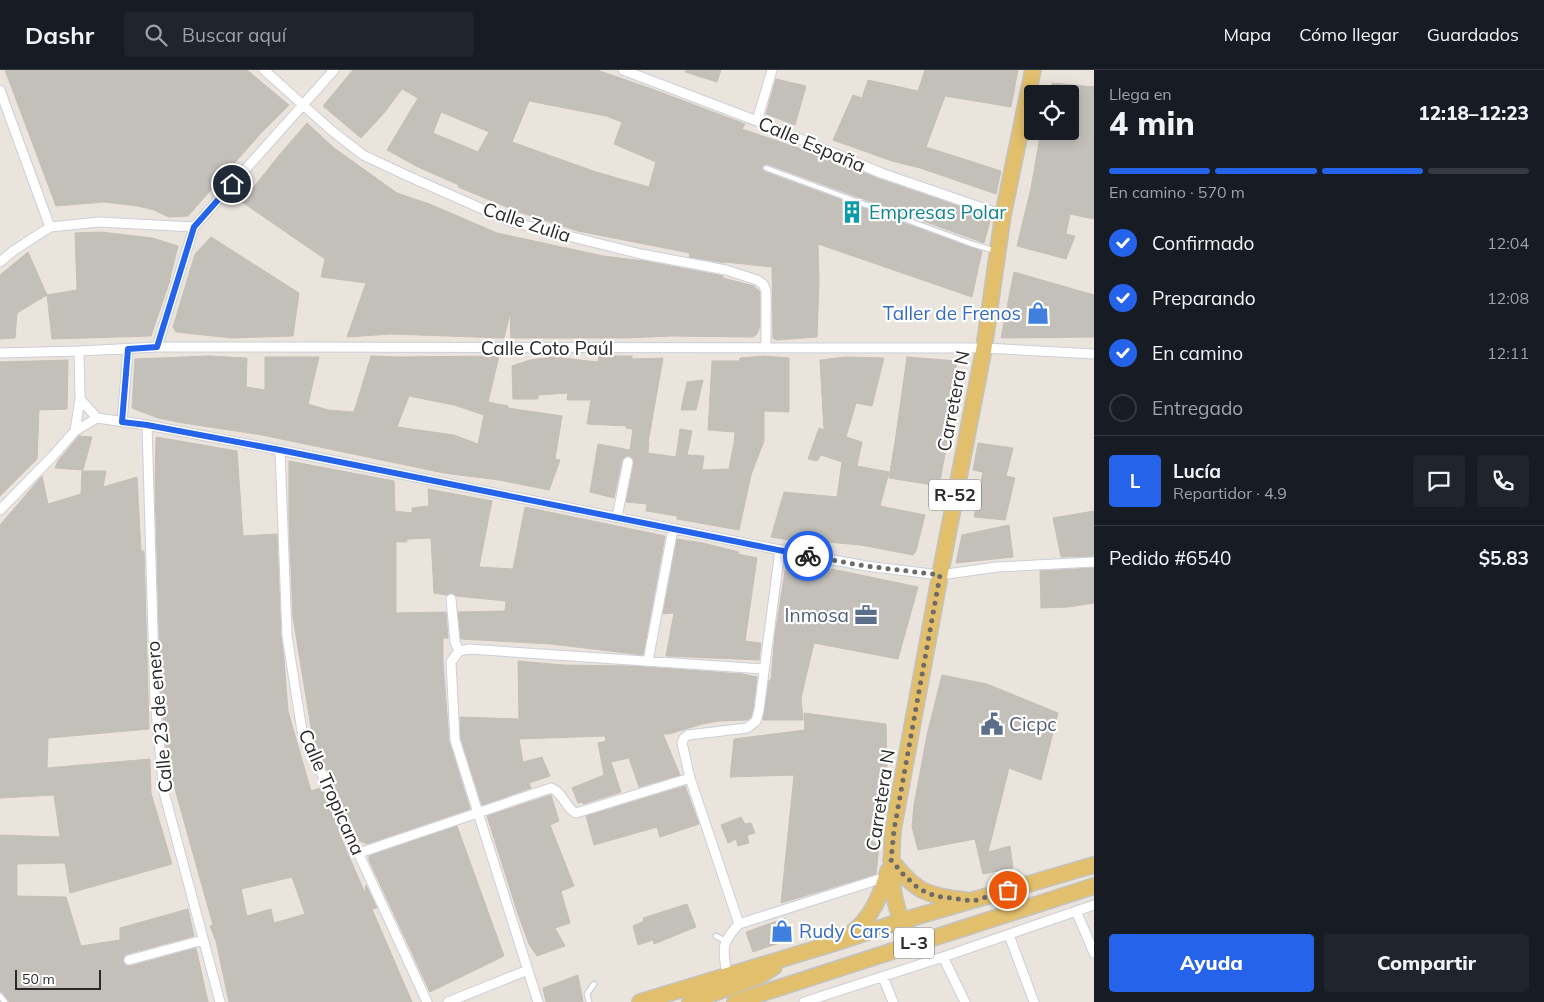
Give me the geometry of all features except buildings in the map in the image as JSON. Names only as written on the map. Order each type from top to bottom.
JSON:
[{"type":"main road","name":"Carretera N","points":[[916,942],[901,921],[892,886],[891,860],[894,830],[940,575],[984,348],[1002,215],[1033,70]]},
{"type":"main road","points":[[838,942],[854,932],[869,918],[891,860]]},
{"type":"main road","points":[[891,860],[919,889],[935,896],[974,901]]},
{"type":"main road","name":"L-3","points":[[640,1002],[901,921],[1094,864]]},
{"type":"main road","name":"L-3","points":[[735,1002],[1094,886]]},
{"type":"main road","points":[[690,1002],[760,976],[771,970],[785,958]]},
{"type":"street","name":"Calle Zulia","points":[[264,70],[331,130],[363,155],[512,222],[641,254],[726,270],[757,280],[766,291],[766,346]]},
{"type":"street","points":[[157,347],[194,227],[334,70]]},
{"type":"street","name":"Calle España","points":[[623,70],[757,121],[880,173],[1002,215]]},
{"type":"street","points":[[757,121],[772,70]]},
{"type":"street","points":[[0,90],[50,227]]},
{"type":"street","points":[[0,262],[14,250],[50,227],[99,222],[194,227]]},
{"type":"street","name":"Calle Coto Paúl","points":[[0,353],[157,347],[636,348],[766,346],[984,348],[1094,354]]},
{"type":"street","points":[[122,422],[128,349]]},
{"type":"street","points":[[75,431],[80,400],[78,351]]},
{"type":"street","points":[[80,400],[97,418],[147,425],[280,450],[866,566],[940,575],[997,567],[1094,562]]},
{"type":"street","points":[[0,510],[75,431],[97,418]]},
{"type":"street","name":"Calle 23 de enero","points":[[147,425],[155,701],[164,792],[220,1002]]},
{"type":"street","name":"Calle Tropicana","points":[[280,450],[287,636],[302,731],[427,1002]]},
{"type":"street","points":[[617,518],[628,462]]},
{"type":"street","points":[[648,661],[673,528]]},
{"type":"street","points":[[739,924],[690,778],[682,743],[688,735],[746,728],[756,722],[780,550]]},
{"type":"street","points":[[451,599],[455,642],[459,651]]},
{"type":"street","points":[[538,1002],[455,740],[451,662],[459,651],[469,649],[763,669]]},
{"type":"street","points":[[359,853],[551,788],[557,790],[570,810],[576,813],[690,778]]},
{"type":"street","points":[[727,975],[724,949],[725,940],[739,924],[886,877]]},
{"type":"street","points":[[804,1002],[832,998],[883,977],[1094,905]]},
{"type":"street","points":[[1076,911],[1094,953]]},
{"type":"street","points":[[1009,935],[1034,1002]]},
{"type":"street","points":[[128,960],[202,940]]},
{"type":"street","points":[[916,942],[932,960]]},
{"type":"street","points":[[943,957],[965,1002]]},
{"type":"street","points":[[448,1002],[528,970]]},
{"type":"street","points":[[883,977],[893,1002]]},
{"type":"lane","points":[[766,168],[998,252]]},
{"type":"lane","points":[[716,936],[725,940]]},
{"type":"lane","points":[[589,1002],[588,994],[594,984]]},
{"type":"lane","points":[[0,996],[5,1002]]},
{"type":"way so far","points":[[808,556],[866,566],[940,575],[894,830],[891,860],[919,889],[935,896],[974,901],[1008,890]]},
{"type":"place","name":"Empresas Polar","points":[[852,212]]},
{"type":"place","name":"Taller de Frenos","points":[[1038,313]]},
{"type":"place","name":"Inmosa","points":[[866,615]]},
{"type":"place","name":"Cicpc","points":[[992,724]]},
{"type":"place","name":"Rudy Cars","points":[[782,931]]},
{"type":"route","points":[[232,184],[194,227],[157,347],[128,349],[122,422],[280,450],[808,556]]}]
